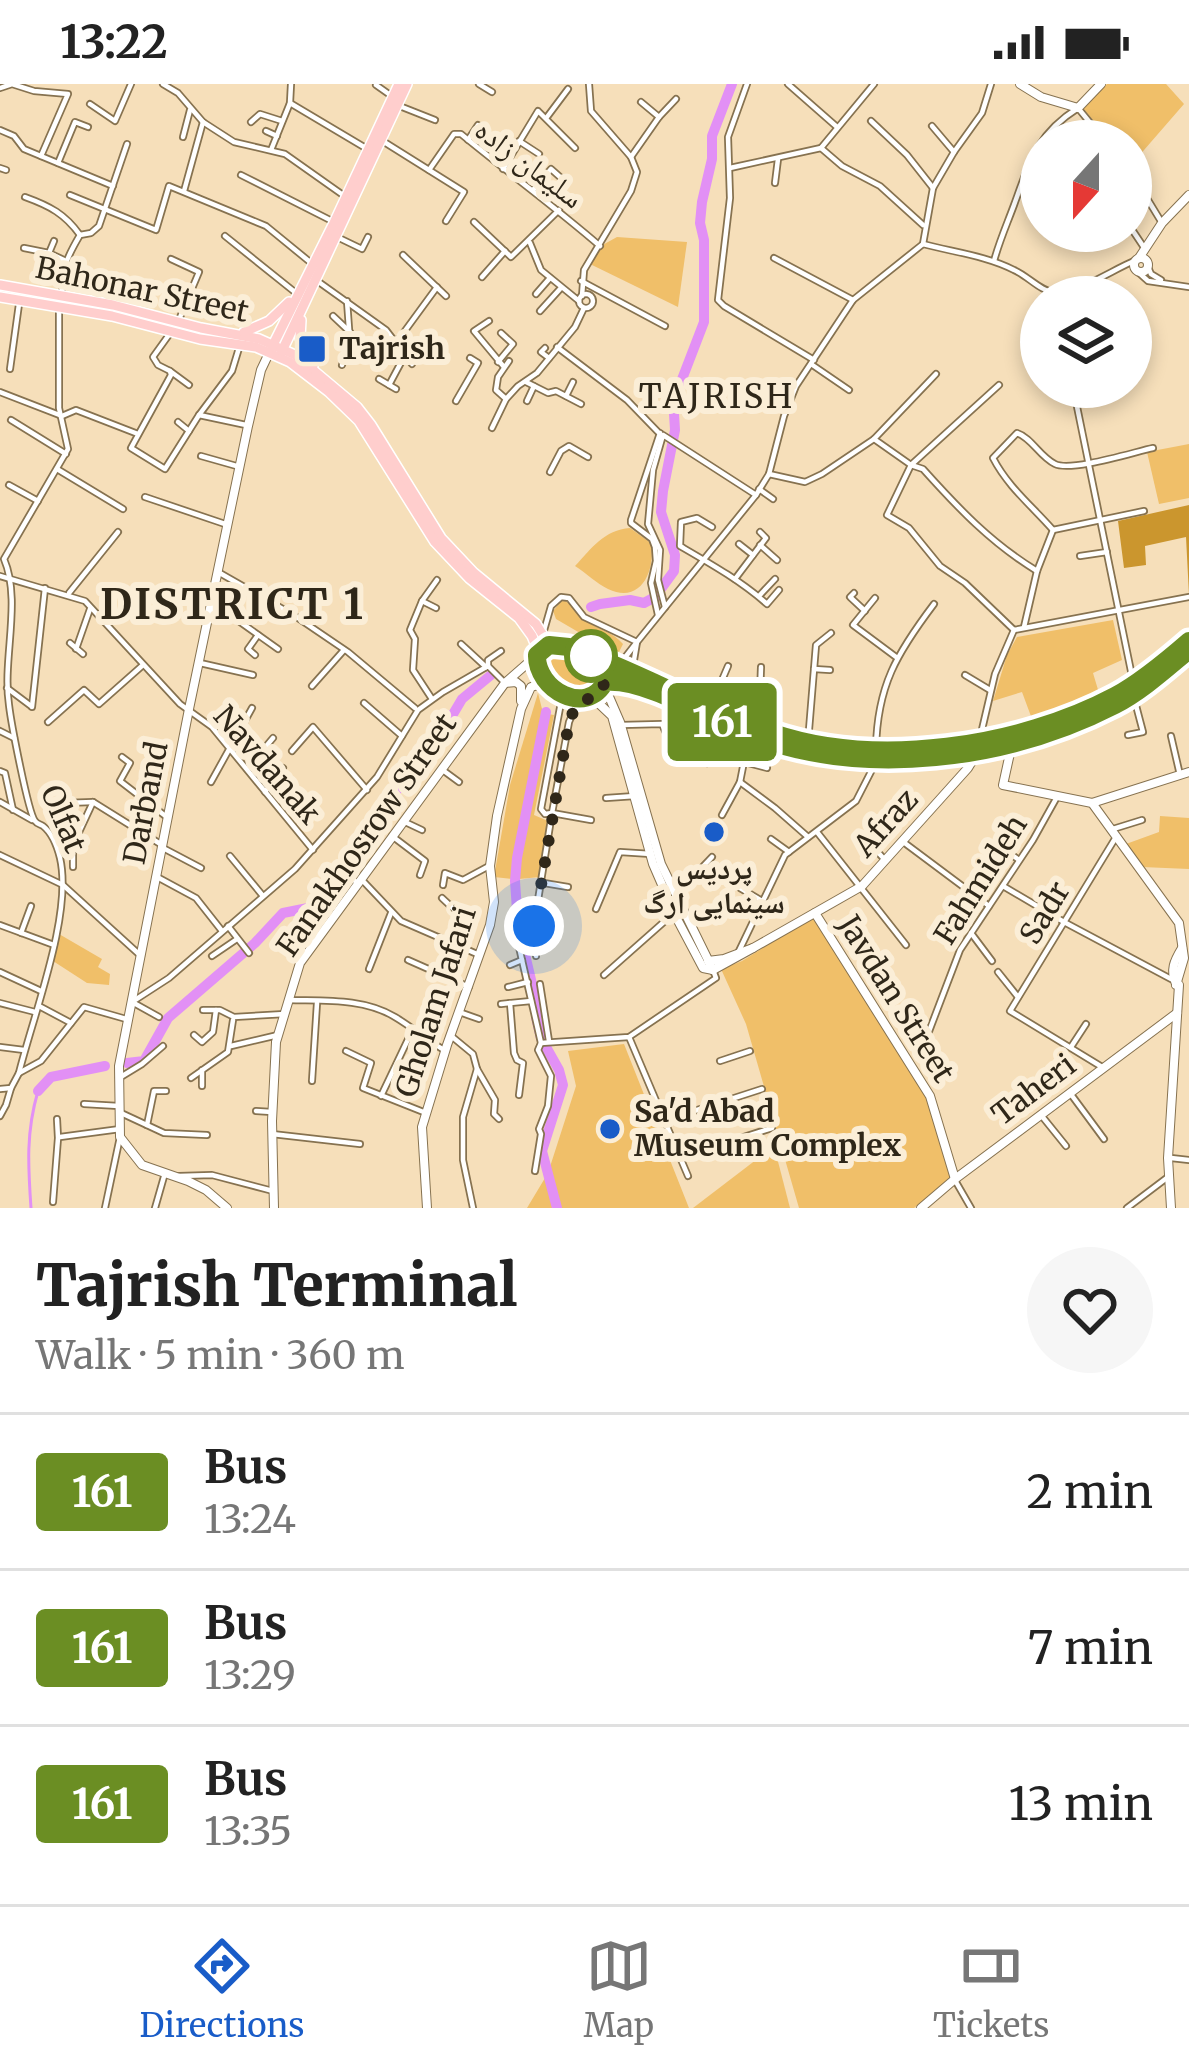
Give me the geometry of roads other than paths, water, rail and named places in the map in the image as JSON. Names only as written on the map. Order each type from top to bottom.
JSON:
[{"type":"main road","points":[[276,350],[403,84]]},
{"type":"main road","points":[[231,333],[265,324],[301,299],[316,280],[395,101]]},
{"type":"main road","name":"Bahonar Street","points":[[0,285],[61,302]]},
{"type":"main road","name":"Bahonar Street","points":[[0,297],[113,305],[239,345],[276,350]]},
{"type":"main road","points":[[301,299],[300,338],[316,370]]},
{"type":"main road","name":"Bahonar Street","points":[[175,327],[231,333],[276,350]]},
{"type":"main road","points":[[276,350],[302,360],[346,397],[371,425],[449,548],[518,608],[549,645]]},
{"type":"main road","points":[[276,350],[359,421],[435,542],[469,578],[519,618],[532,636],[537,668],[546,683],[560,692],[589,698],[605,683],[630,683],[749,729],[877,753]]},
{"type":"main road","points":[[538,654],[549,645],[569,647],[710,708],[777,744],[820,754],[1012,744],[1079,722],[1189,646]]},
{"type":"main road","points":[[586,655],[600,668],[605,683]]},
{"type":"main road","points":[[979,746],[1076,714],[1133,688]]},
{"type":"street","points":[[0,88],[12,84],[68,94],[41,156]]},
{"type":"street","points":[[90,104],[115,120],[130,84]]},
{"type":"street","points":[[163,84],[178,93],[203,122],[233,142],[285,154],[346,198]]},
{"type":"street","points":[[272,150],[290,103],[291,84]]},
{"type":"street","points":[[479,84],[492,92]]},
{"type":"street","points":[[492,428],[506,399],[537,374],[574,327],[584,270],[637,172],[631,157],[591,111],[590,84]]},
{"type":"street","points":[[747,84],[729,131],[730,198],[718,301],[849,390]]},
{"type":"street","points":[[788,84],[837,127]]},
{"type":"street","points":[[730,168],[821,148],[874,84]]},
{"type":"street","points":[[618,666],[769,474],[796,386],[853,300],[923,244],[933,188],[982,112],[991,84]]},
{"type":"street","points":[[1020,84],[1042,97],[1078,108],[1088,120]]},
{"type":"street","points":[[1059,120],[1101,84]]},
{"type":"street","points":[[376,85],[395,101],[435,120]]},
{"type":"street","points":[[547,117],[568,89]]},
{"type":"street","points":[[631,157],[676,99]]},
{"type":"street","points":[[641,102],[659,117]]},
{"type":"street","points":[[290,103],[369,150]]},
{"type":"street","points":[[183,137],[190,110]]},
{"type":"street","points":[[503,169],[538,111],[574,148]]},
{"type":"street","points":[[251,122],[260,114],[282,122]]},
{"type":"street","points":[[871,121],[933,188]]},
{"type":"street","points":[[58,163],[75,122],[88,128]]},
{"type":"street","points":[[184,191],[203,122]]},
{"type":"street","points":[[468,140],[478,125]]},
{"type":"street","points":[[932,126],[954,152]]},
{"type":"street","points":[[0,130],[14,136],[24,149],[113,186]]},
{"type":"street","points":[[266,131],[277,136]]},
{"type":"street","name":"سلیمان زاده","points":[[429,170],[454,134],[461,134],[600,246]]},
{"type":"street","points":[[381,140],[464,192],[446,221]]},
{"type":"street","points":[[519,141],[539,154]]},
{"type":"street","points":[[2,563],[69,444],[59,408],[61,272],[80,236],[97,229],[127,144]]},
{"type":"street","points":[[821,148],[842,166],[880,186],[926,228]]},
{"type":"street","points":[[775,183],[778,157]]},
{"type":"street","points":[[533,190],[551,169],[560,177]]},
{"type":"street","points":[[241,176],[334,223]]},
{"type":"street","points":[[70,195],[156,230],[170,186],[266,226],[314,265]]},
{"type":"street","points":[[994,263],[1020,187]]},
{"type":"street","points":[[1152,238],[1189,195]]},
{"type":"street","points":[[25,197],[68,217],[80,236]]},
{"type":"street","points":[[1152,207],[1162,223]]},
{"type":"street","points":[[474,222],[511,257],[559,211]]},
{"type":"street","points":[[225,236],[301,299]]},
{"type":"street","points":[[337,237],[362,249],[368,237]]},
{"type":"street","points":[[49,253],[54,241]]},
{"type":"street","points":[[529,241],[541,271],[582,302]]},
{"type":"street","points":[[923,244],[1011,268],[1055,293],[1080,288],[1115,269],[1140,266]]},
{"type":"street","points":[[24,248],[65,261]]},
{"type":"street","points":[[482,277],[505,251]]},
{"type":"street","points":[[1144,252],[1140,266],[1148,280],[1189,286]]},
{"type":"street","points":[[1140,266],[1146,252]]},
{"type":"street","points":[[403,255],[446,296]]},
{"type":"street","points":[[774,258],[853,300]]},
{"type":"street","points":[[171,259],[199,272],[175,327],[149,357],[189,385]]},
{"type":"street","points":[[536,294],[550,278]]},
{"type":"street","points":[[316,280],[386,330],[412,364]]},
{"type":"street","points":[[581,281],[664,326]]},
{"type":"street","points":[[396,344],[437,287]]},
{"type":"street","points":[[540,311],[561,288]]},
{"type":"street","points":[[10,369],[20,300]]},
{"type":"street","points":[[342,364],[350,332],[347,301]]},
{"type":"street","points":[[333,316],[350,332]]},
{"type":"street","points":[[489,321],[475,331],[503,364]]},
{"type":"street","points":[[501,333],[513,344],[496,390],[506,399]]},
{"type":"street","points":[[170,371],[131,448],[165,469],[232,371],[239,345]]},
{"type":"street","points":[[557,346],[627,400],[661,434],[773,499]]},
{"type":"street","points":[[545,348],[542,352],[549,358]]},
{"type":"street","name":"Darband","points":[[120,1133],[119,1078],[128,1020],[189,709],[248,426],[262,370],[276,350]]},
{"type":"street","points":[[380,379],[392,387],[405,356]]},
{"type":"street","points":[[456,401],[478,363],[470,358]]},
{"type":"street","points":[[769,474],[812,480],[874,440],[936,374]]},
{"type":"street","points":[[524,382],[581,404]]},
{"type":"street","points":[[566,396],[573,382]]},
{"type":"street","points":[[999,385],[911,465],[887,516],[909,528],[940,566],[1014,630]]},
{"type":"street","points":[[527,401],[534,386]]},
{"type":"street","points":[[0,392],[62,416],[76,410],[138,434]]},
{"type":"street","points":[[1077,408],[1143,732],[1128,735]]},
{"type":"street","points":[[199,415],[248,426]]},
{"type":"street","points":[[11,420],[66,454]]},
{"type":"street","points":[[178,422],[189,431]]},
{"type":"street","points":[[1053,530],[1020,491],[1006,484],[993,458],[1019,432],[1055,464],[1089,463],[1153,448]]},
{"type":"street","points":[[658,615],[655,547],[631,520],[661,434]]},
{"type":"street","points":[[661,434],[648,524],[660,550],[654,582],[664,607]]},
{"type":"street","points":[[874,440],[922,469],[992,541],[1037,571]]},
{"type":"street","points":[[550,472],[561,451],[572,446],[588,457]]},
{"type":"street","points":[[201,456],[240,467]]},
{"type":"street","points":[[57,469],[123,509]]},
{"type":"street","points":[[781,488],[785,478]]},
{"type":"street","points":[[10,485],[38,501]]},
{"type":"street","points":[[145,497],[228,525]]},
{"type":"street","points":[[1053,530],[1144,511]]},
{"type":"street","points":[[712,527],[697,518],[681,522],[680,546],[750,587],[767,604],[779,590]]},
{"type":"street","points":[[1024,627],[1053,530]]},
{"type":"street","points":[[68,595],[118,532]]},
{"type":"street","points":[[734,580],[766,538],[760,532]]},
{"type":"street","points":[[739,544],[753,555]]},
{"type":"street","points":[[760,545],[777,560]]},
{"type":"street","points":[[0,551],[11,578]]},
{"type":"street","points":[[1080,556],[1107,552]]},
{"type":"street","points":[[218,572],[295,616],[418,710]]},
{"type":"street","name":"Navdanak","points":[[0,576],[85,601],[180,704],[212,727],[313,850]]},
{"type":"street","name":"Olfat","points":[[11,578],[3,676],[34,821],[55,841],[63,886],[54,944],[19,1073]]},
{"type":"street","points":[[759,596],[775,579]]},
{"type":"street","points":[[432,699],[412,670],[415,639],[411,625],[436,580]]},
{"type":"street","points":[[7,688],[32,707],[45,588]]},
{"type":"street","points":[[854,592],[850,597],[865,611]]},
{"type":"street","points":[[542,634],[551,606],[565,596],[584,617],[637,642]]},
{"type":"street","points":[[1014,630],[1189,597]]},
{"type":"street","points":[[875,598],[853,625],[896,657]]},
{"type":"street","points":[[422,601],[436,608]]},
{"type":"street","points":[[212,602],[278,649]]},
{"type":"street","points":[[738,952],[788,852],[856,801],[877,753],[878,709],[896,657],[934,604]]},
{"type":"street","points":[[70,643],[80,651],[91,608]]},
{"type":"street","points":[[0,621],[9,621]]},
{"type":"street","points":[[979,746],[990,690],[1014,630]]},
{"type":"street","points":[[808,742],[816,645],[831,633]]},
{"type":"street","points":[[255,655],[248,649],[258,634]]},
{"type":"street","points":[[624,638],[627,655]]},
{"type":"street","points":[[632,673],[637,642]]},
{"type":"street","points":[[461,644],[505,683],[520,686],[521,709]]},
{"type":"street","points":[[312,686],[344,650]]},
{"type":"street","points":[[487,667],[488,660],[501,651]]},
{"type":"street","name":"Fanakhosrow Street","points":[[274,1208],[272,1112],[285,1014],[300,964],[505,683],[538,654]]},
{"type":"street","points":[[199,663],[253,675]]},
{"type":"street","points":[[49,722],[85,690],[99,704],[143,665]]},
{"type":"street","points":[[710,708],[728,666]]},
{"type":"street","points":[[159,1017],[132,1002],[169,978],[313,850],[368,790],[418,710],[487,667]]},
{"type":"street","points":[[722,814],[740,782],[760,695],[761,667]]},
{"type":"street","points":[[814,668],[830,670]]},
{"type":"street","points":[[965,675],[990,690]]},
{"type":"street","points":[[521,709],[531,687],[546,683]]},
{"type":"street","points":[[605,683],[661,864],[712,970]]},
{"type":"street","points":[[721,683],[740,692]]},
{"type":"street","points":[[560,692],[563,700],[541,805],[545,814],[591,820]]},
{"type":"street","points":[[536,956],[533,931],[569,722],[576,706],[589,698],[612,716],[650,854],[704,968],[712,970],[753,948]]},
{"type":"street","points":[[0,700],[8,704]]},
{"type":"street","points":[[364,703],[402,736]]},
{"type":"street","points":[[211,782],[252,708]]},
{"type":"street","name":"Gholam Jafari","points":[[428,1208],[422,1126],[490,925],[494,902],[490,866],[497,816],[521,709]]},
{"type":"street","points":[[621,725],[662,724],[707,763]]},
{"type":"street","points":[[292,751],[313,727],[368,790]]},
{"type":"street","points":[[0,731],[14,738]]},
{"type":"street","points":[[1012,744],[1004,785],[1092,803],[1185,773],[1171,736]]},
{"type":"street","points":[[247,769],[273,738]]},
{"type":"street","name":"Afraz","points":[[753,948],[862,886],[968,768],[979,746]]},
{"type":"street","points":[[122,757],[130,763],[120,781],[168,818]]},
{"type":"street","points":[[744,762],[767,768]]},
{"type":"street","points":[[265,792],[283,769]]},
{"type":"street","points":[[440,769],[459,782]]},
{"type":"street","points":[[0,771],[14,810]]},
{"type":"street","points":[[740,782],[808,837]]},
{"type":"street","points":[[606,798],[635,796]]},
{"type":"street","name":"Fahmideh","points":[[906,1035],[928,1034],[952,964],[1058,797]]},
{"type":"street","points":[[0,802],[34,821]]},
{"type":"street","points":[[65,803],[93,802],[201,868]]},
{"type":"street","points":[[73,867],[73,845],[93,802]]},
{"type":"street","points":[[1092,803],[1184,924],[1185,968],[1176,985]]},
{"type":"street","points":[[1113,833],[1142,820]]},
{"type":"street","points":[[402,821],[422,830]]},
{"type":"street","points":[[817,831],[906,945]]},
{"type":"street","name":"Sadr","points":[[1071,1047],[1010,1011],[1113,833]]},
{"type":"street","points":[[392,836],[425,861],[420,875]]},
{"type":"street","points":[[771,838],[788,852]]},
{"type":"street","points":[[902,841],[989,906]]},
{"type":"street","points":[[998,845],[1028,873]]},
{"type":"street","points":[[874,849],[885,860]]},
{"type":"street","points":[[596,909],[620,852],[650,854]]},
{"type":"street","points":[[0,855],[63,886],[141,956]]},
{"type":"street","points":[[230,856],[263,896]]},
{"type":"street","points":[[675,896],[712,857]]},
{"type":"street","points":[[443,885],[445,874],[463,880],[490,866]]},
{"type":"street","points":[[343,869],[401,921],[477,954]]},
{"type":"street","points":[[156,877],[196,898],[246,950]]},
{"type":"street","points":[[285,878],[294,888]]},
{"type":"street","points":[[542,882],[568,886]]},
{"type":"street","points":[[1003,886],[1176,985]]},
{"type":"street","points":[[740,888],[761,901]]},
{"type":"street","points":[[442,898],[458,913],[452,943]]},
{"type":"street","points":[[21,933],[31,906]]},
{"type":"street","points":[[369,969],[391,913]]},
{"type":"street","points":[[604,975],[674,913]]},
{"type":"street","name":"Javdan Street","points":[[814,913],[930,1096],[955,1179]]},
{"type":"street","points":[[0,925],[54,944]]},
{"type":"street","points":[[971,932],[992,961]]},
{"type":"street","points":[[212,956],[238,938]]},
{"type":"street","points":[[519,946],[541,1043],[538,1050],[551,1076],[535,1171]]},
{"type":"street","points":[[541,1043],[629,1037],[724,959],[753,948]]},
{"type":"street","points":[[1171,1208],[1168,1158],[1177,1013],[1172,973],[1174,960],[1186,948]]},
{"type":"street","points":[[408,960],[469,987]]},
{"type":"street","points":[[510,965],[522,960]]},
{"type":"street","points":[[0,972],[41,991]]},
{"type":"street","points":[[998,972],[1018,997]]},
{"type":"street","points":[[508,986],[528,982]]},
{"type":"street","points":[[540,984],[549,1041]]},
{"type":"street","points":[[289,1000],[374,1007],[445,1051]]},
{"type":"street","points":[[312,1081],[317,1000]]},
{"type":"street","points":[[519,1095],[523,1064],[514,1053],[505,1004],[532,1001]]},
{"type":"street","points":[[0,1003],[36,1009],[71,1023]]},
{"type":"street","points":[[0,1115],[19,1073],[41,1061],[84,1007],[128,1020]]},
{"type":"street","points":[[203,1010],[234,1017],[285,1014]]},
{"type":"street","points":[[194,1035],[201,1042],[214,1030],[216,1010]]},
{"type":"street","points":[[459,1012],[478,1019]]},
{"type":"street","name":"Taheri","points":[[921,1208],[1177,1013]]},
{"type":"street","points":[[191,1078],[225,1055],[234,1017]]},
{"type":"street","points":[[1086,1024],[1071,1047],[1104,1068]]},
{"type":"street","points":[[381,1096],[413,1030]]},
{"type":"street","points":[[230,1046],[283,1032]]},
{"type":"street","points":[[450,1034],[471,1052],[495,1100],[494,1114],[499,1119]]},
{"type":"street","points":[[629,1037],[688,1176]]},
{"type":"street","points":[[119,1078],[164,1046]]},
{"type":"street","points":[[0,1047],[24,1050]]},
{"type":"street","points":[[346,1051],[370,1062],[363,1088],[426,1114]]},
{"type":"street","points":[[720,1061],[750,1051]]},
{"type":"street","points":[[472,1208],[463,1160],[463,1117],[477,1069]]},
{"type":"street","points":[[202,1070],[202,1086]]},
{"type":"street","points":[[0,1089],[11,1088]]},
{"type":"street","points":[[694,1111],[762,1090]]},
{"type":"street","points":[[147,1125],[154,1091],[166,1091]]},
{"type":"street","points":[[1070,1094],[1104,1139]]},
{"type":"street","points":[[84,1104],[120,1109],[164,1133],[207,1135]]},
{"type":"street","points":[[256,1111],[272,1112]]},
{"type":"street","points":[[1041,1115],[1066,1146]]},
{"type":"street","points":[[53,1202],[57,1119]]},
{"type":"street","points":[[704,1150],[772,1128]]},
{"type":"street","points":[[58,1138],[120,1133]]},
{"type":"street","points":[[120,1133],[142,1165],[206,1190],[223,1206]]},
{"type":"street","points":[[105,1208],[120,1133]]},
{"type":"street","points":[[272,1134],[360,1144]]},
{"type":"street","points":[[1168,1158],[1189,1160]]},
{"type":"street","points":[[155,1208],[165,1172]]},
{"type":"street","points":[[177,1176],[212,1175],[273,1191]]},
{"type":"street","points":[[1127,1208],[1168,1177]]},
{"type":"street","points":[[955,1179],[971,1208]]},
{"type":"waterway","points":[[591,607],[630,600],[644,603],[655,597],[674,571],[675,555],[661,512],[663,491],[679,387],[704,322],[702,202],[712,136],[732,84]]},
{"type":"waterway","points":[[127,1063],[144,1061],[168,1018],[283,913],[313,907],[386,801],[412,775],[413,763],[446,726],[462,699],[491,675]]},
{"type":"waterway","points":[[546,712],[515,881],[518,925],[536,1017],[563,1085],[542,1151],[557,1208]]},
{"type":"waterway","points":[[38,1091],[51,1077],[105,1066]]},
{"type":"waterway","points":[[31,1208],[29,1149],[38,1091]]},
{"type":"place","name":"Tajrish","points":[[312,349]]},
{"type":"place","name":"پردیس سینمایی ارگ","points":[[714,832]]},
{"type":"place","name":"Sa'd Abad Museum Complex","points":[[610,1129]]},
{"type":"district","name":"TAJRISH","points":[[717,396]]},
{"type":"district","name":"DISTRICT 1","points":[[233,604]]}]
